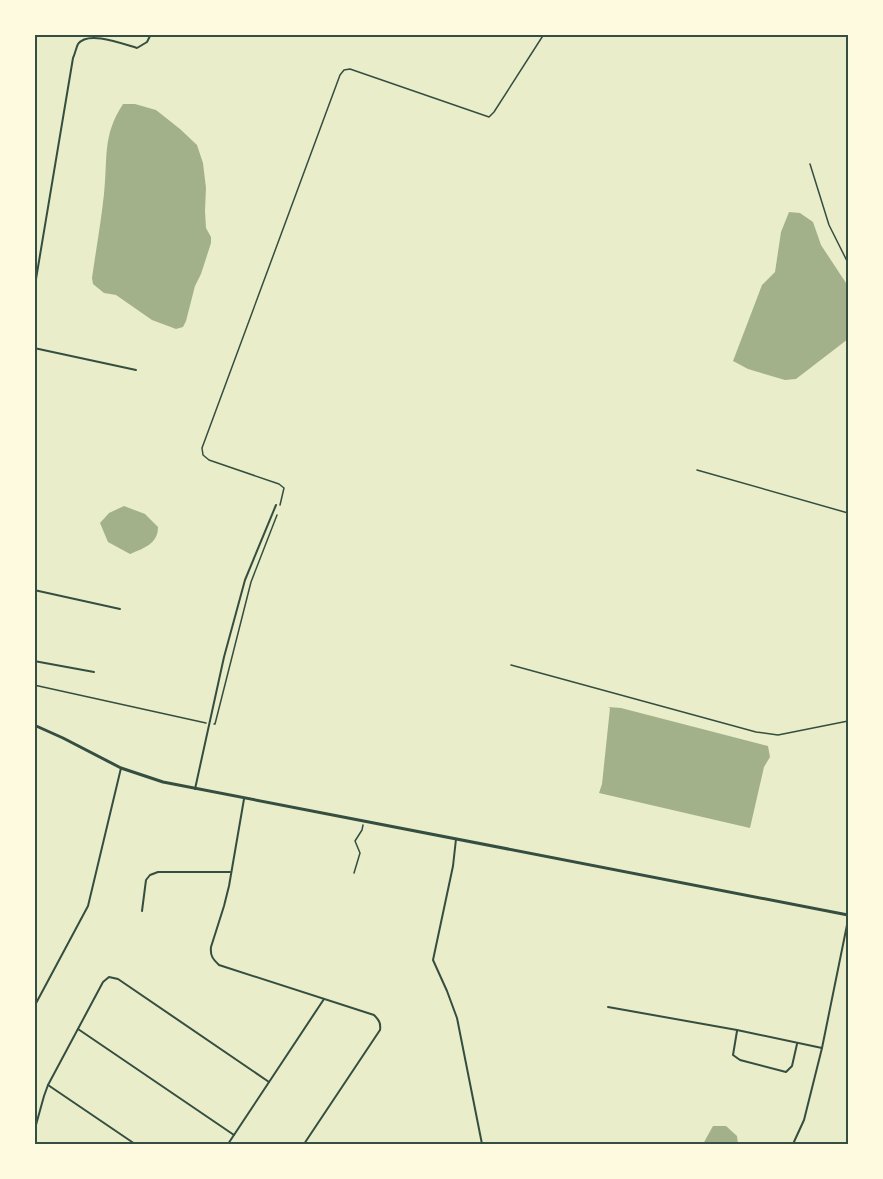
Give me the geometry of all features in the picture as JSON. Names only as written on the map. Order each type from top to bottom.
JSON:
[{"type":"street","points":[[34,291],[73,58],[78,44],[84,39],[94,37],[137,48],[147,42],[151,34]]},
{"type":"street","points":[[34,348],[136,369]]},
{"type":"street","points":[[195,789],[224,657],[245,580],[276,506]]},
{"type":"street","points":[[34,590],[120,609]]},
{"type":"street","points":[[34,661],[94,672]]},
{"type":"street","points":[[34,725],[122,768],[163,782],[849,915]]},
{"type":"street","points":[[34,1007],[88,906],[122,768]]},
{"type":"street","points":[[244,799],[224,906],[211,947],[210,954],[213,959],[219,965],[374,1015],[380,1024],[380,1030],[304,1144]]},
{"type":"street","points":[[456,839],[453,866],[433,960],[457,1018],[482,1144]]},
{"type":"street","points":[[142,911],[146,880],[150,875],[158,872],[230,872]]},
{"type":"street","points":[[793,1144],[804,1120],[822,1048],[849,920]]},
{"type":"street","points":[[34,1132],[48,1085],[103,982],[109,977],[118,979],[269,1082]]},
{"type":"street","points":[[228,1144],[324,999]]},
{"type":"street","points":[[608,1007],[822,1048]]},
{"type":"street","points":[[78,1029],[234,1135]]},
{"type":"street","points":[[737,1030],[733,1055],[740,1060],[786,1072],[792,1066],[797,1044]]},
{"type":"street","points":[[48,1085],[135,1144]]},
{"type":"lane","points":[[810,164],[829,225],[849,263]]},
{"type":"lane","points":[[697,470],[849,513]]},
{"type":"lane","points":[[511,665],[756,732],[778,735],[848,723],[849,698]]},
{"type":"path","points":[[280,505],[284,488],[279,483],[209,459],[203,455],[202,448],[340,75],[344,70],[350,69],[489,117],[544,34]]},
{"type":"path","points":[[215,724],[251,582],[277,515]]},
{"type":"path","points":[[34,686],[209,723]]},
{"type":"path","points":[[354,873],[360,853],[355,841],[363,825]]},
{"type":"shaded area","points":[[123,104],[135,104],[156,110],[197,145],[203,163],[206,188],[206,228],[211,237],[211,243],[195,286],[186,321],[183,327],[176,329],[152,320],[116,295],[104,293],[93,284],[107,148],[112,126]]},
{"type":"shaded area","points":[[789,212],[800,213],[813,222],[821,245],[848,286],[848,339],[796,379],[785,380],[748,369],[733,361],[762,285],[775,272],[781,232]]},
{"type":"shaded area","points":[[124,506],[145,514],[158,527],[156,538],[153,541],[130,554],[108,542],[100,523],[109,513]]},
{"type":"shaded area","points":[[608,707],[621,708],[768,746],[770,757],[764,767],[750,828],[599,793],[602,784],[610,708]]},
{"type":"shaded area","points":[[713,1126],[726,1126],[737,1136],[738,1144],[703,1144]]}]
